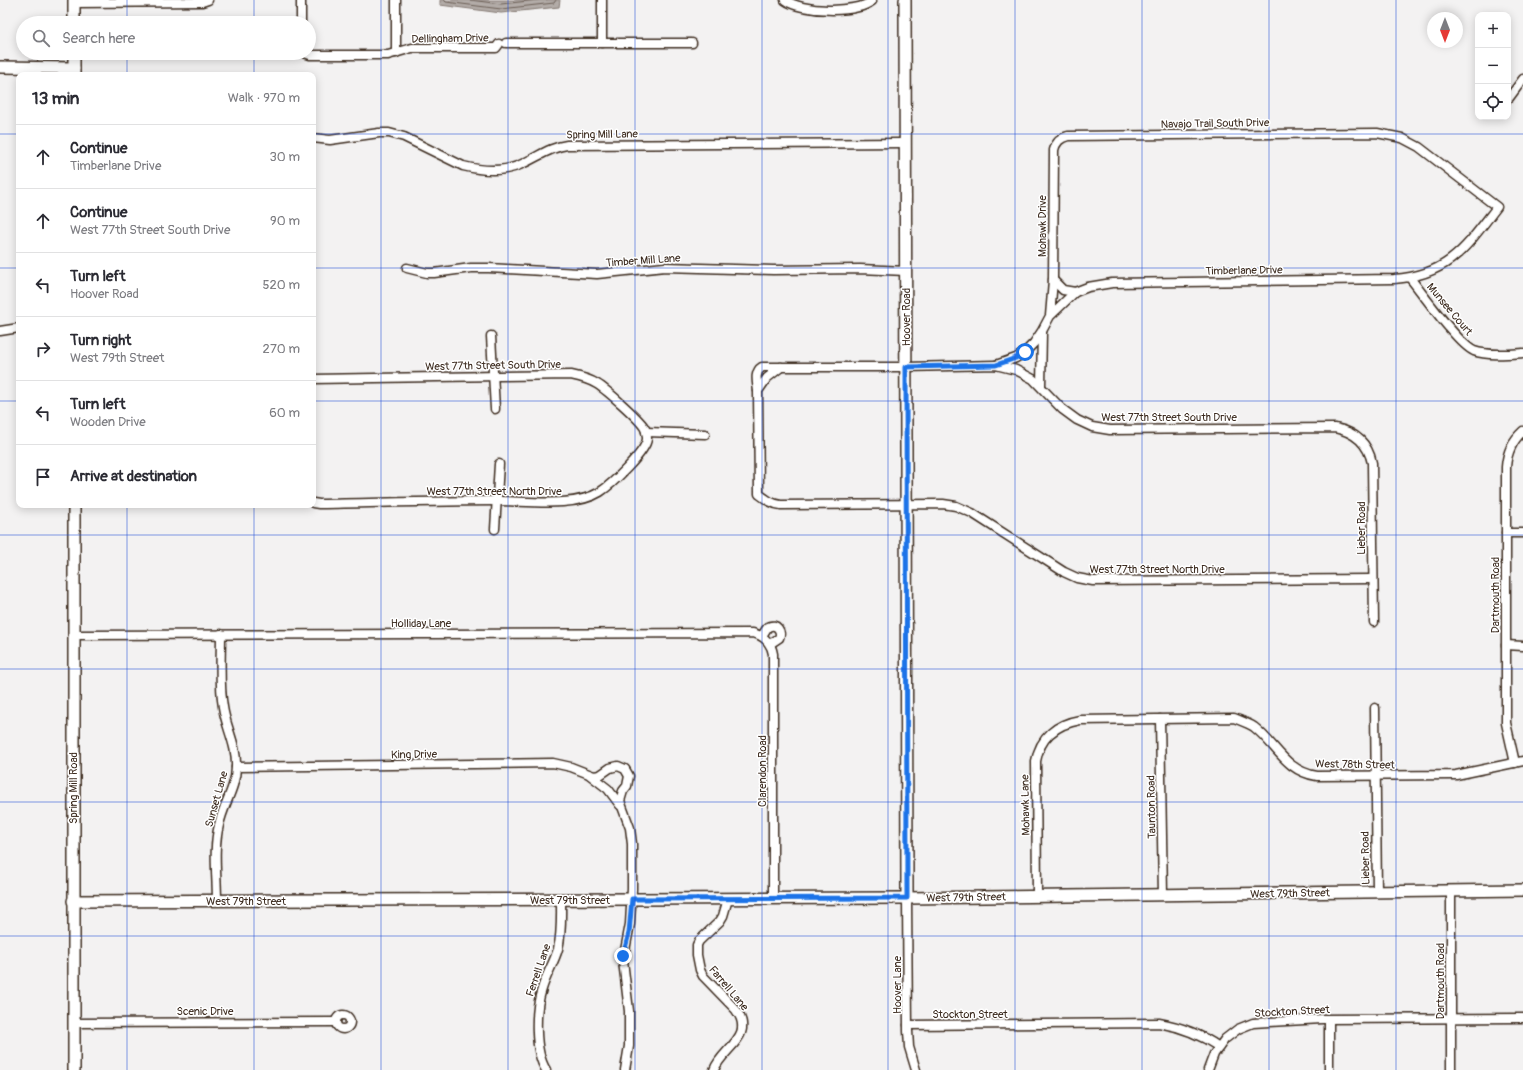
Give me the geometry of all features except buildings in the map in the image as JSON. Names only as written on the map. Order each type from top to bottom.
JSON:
[{"type":"street","points":[[74,16],[74,2],[202,2],[208,0]]},
{"type":"street","points":[[301,0],[302,16]]},
{"type":"street","points":[[396,0],[396,53]]},
{"type":"street","points":[[602,0],[602,43],[692,43]]},
{"type":"street","points":[[785,0],[806,9],[846,9],[859,8],[868,4],[872,0]]},
{"type":"street","name":"Hoover Road","points":[[905,0],[907,898]]},
{"type":"street","name":"Dellingham Drive","points":[[316,55],[388,55],[412,48],[496,48],[503,44],[602,43]]},
{"type":"street","points":[[0,67],[74,71],[74,60]]},
{"type":"street","points":[[1511,95],[1523,79]]},
{"type":"street","name":"Spring Mill Lane","points":[[316,138],[330,140],[389,133],[404,137],[463,166],[491,170],[515,167],[547,150],[567,145],[906,142]]},
{"type":"street","name":"Navajo Trail South Drive","points":[[1060,139],[1068,136],[1377,133],[1402,138],[1419,147],[1497,207]]},
{"type":"street","name":"Mohawk Drive","points":[[1050,316],[1053,280],[1054,150],[1056,143],[1060,139]]},
{"type":"street","name":"Timberlane Drive","points":[[996,365],[1016,358],[1025,352],[1034,343],[1050,316],[1075,292],[1088,287],[1112,283],[1394,280],[1410,278],[1431,272],[1443,266],[1459,254],[1497,207]]},
{"type":"street","name":"Timber Mill Lane","points":[[407,268],[427,273],[471,268],[489,268],[597,274],[665,267],[773,270],[860,269],[906,271]]},
{"type":"street","name":"Munsee Court","points":[[1410,278],[1461,341],[1473,351],[1483,354],[1523,353]]},
{"type":"street","points":[[1053,280],[1063,290],[1075,292]]},
{"type":"street","points":[[0,331],[16,328]]},
{"type":"street","points":[[1041,386],[1042,331]]},
{"type":"street","points":[[491,336],[495,409]]},
{"type":"street","name":"West 77th Street South Drive","points":[[758,391],[757,374],[758,370],[762,367],[906,367],[996,365],[1025,374],[1041,386],[1062,409],[1072,417],[1086,425],[1101,429],[1335,428],[1347,431],[1358,437]]},
{"type":"street","points":[[758,391],[767,378],[782,367]]},
{"type":"street","name":"West 77th Street South Drive","points":[[316,379],[571,376],[588,379],[605,389],[640,422],[646,435]]},
{"type":"street","name":"West 77th Street North Drive","points":[[758,391],[759,494],[770,503],[781,505],[943,504],[966,510],[1064,572],[1076,578],[1093,581],[1372,580]]},
{"type":"street","name":"Dartmouth Road","points":[[1519,762],[1506,723],[1506,533],[1507,456],[1512,444],[1523,430]]},
{"type":"street","points":[[646,435],[705,434]]},
{"type":"street","name":"West 77th Street North Drive","points":[[316,503],[496,501],[569,502],[588,498],[600,492],[630,465],[643,448],[646,435]]},
{"type":"street","name":"Lieber Road","points":[[1358,437],[1368,450],[1372,463],[1372,580],[1374,622]]},
{"type":"street","points":[[495,529],[499,464]]},
{"type":"street","name":"Spring Mill Road","points":[[74,508],[74,1070]]},
{"type":"street","points":[[1506,533],[1523,533]]},
{"type":"street","points":[[772,626],[779,629],[781,634],[778,640],[766,640],[768,627],[772,626]]},
{"type":"street","name":"Holliday Lane","points":[[74,635],[753,633],[766,640]]},
{"type":"street","name":"Sunset Lane","points":[[217,901],[216,846],[218,829],[223,810],[234,783],[236,767],[234,744],[225,717],[222,702],[221,634]]},
{"type":"street","name":"Clarendon Road","points":[[766,640],[773,656],[773,898]]},
{"type":"street","points":[[1506,646],[1523,646]]},
{"type":"street","name":"Lieber Road","points":[[1375,708],[1377,892]]},
{"type":"street","name":"West 78th Street","points":[[1062,724],[1080,720],[1234,718],[1244,721],[1255,728],[1288,764],[1301,772],[1317,776],[1456,775],[1519,762]]},
{"type":"street","name":"Taunton Road","points":[[1160,719],[1163,895]]},
{"type":"street","name":"Mohawk Lane","points":[[1037,896],[1036,761],[1039,749],[1044,741],[1062,724]]},
{"type":"street","name":"King Drive","points":[[236,767],[553,763],[571,767],[590,775],[608,789],[626,816],[631,839],[632,899],[630,929],[624,951],[623,962],[629,1011],[629,1050],[625,1070]]},
{"type":"street","points":[[590,775],[600,775],[615,766],[625,769],[629,779],[627,786],[620,797],[620,805]]},
{"type":"street","name":"West 79th Street","points":[[73,901],[907,898],[1523,890]]},
{"type":"street","name":"Dartmouth Road","points":[[1451,891],[1451,1070]]},
{"type":"street","name":"Hoover Lane","points":[[907,898],[909,1047],[916,1070]]},
{"type":"street","name":"Farrell Lane","points":[[714,1070],[721,1057],[740,1036],[742,1023],[740,1015],[736,1010],[703,976],[699,967],[696,949],[702,936],[716,925],[723,916],[728,899]]},
{"type":"street","name":"Ferrell Lane","points":[[546,1070],[540,1061],[537,1049],[538,1009],[542,989],[559,943],[561,927],[561,900]]},
{"type":"street","name":"Stockton Street","points":[[908,1025],[1159,1023],[1191,1031],[1219,1047],[1232,1032],[1253,1023],[1329,1020],[1523,1018]]},
{"type":"street","points":[[1329,1020],[1329,1070]]},
{"type":"street","name":"Scenic Drive","points":[[74,1023],[336,1022]]},
{"type":"street","points":[[1208,1070],[1213,1056],[1219,1047]]},
{"type":"water","points":[[440,0],[560,0],[559,7],[501,13],[440,5]]},
{"type":"route","points":[[623,956],[629,933],[632,899],[907,898],[906,367],[996,365],[1016,358],[1025,352]]}]
